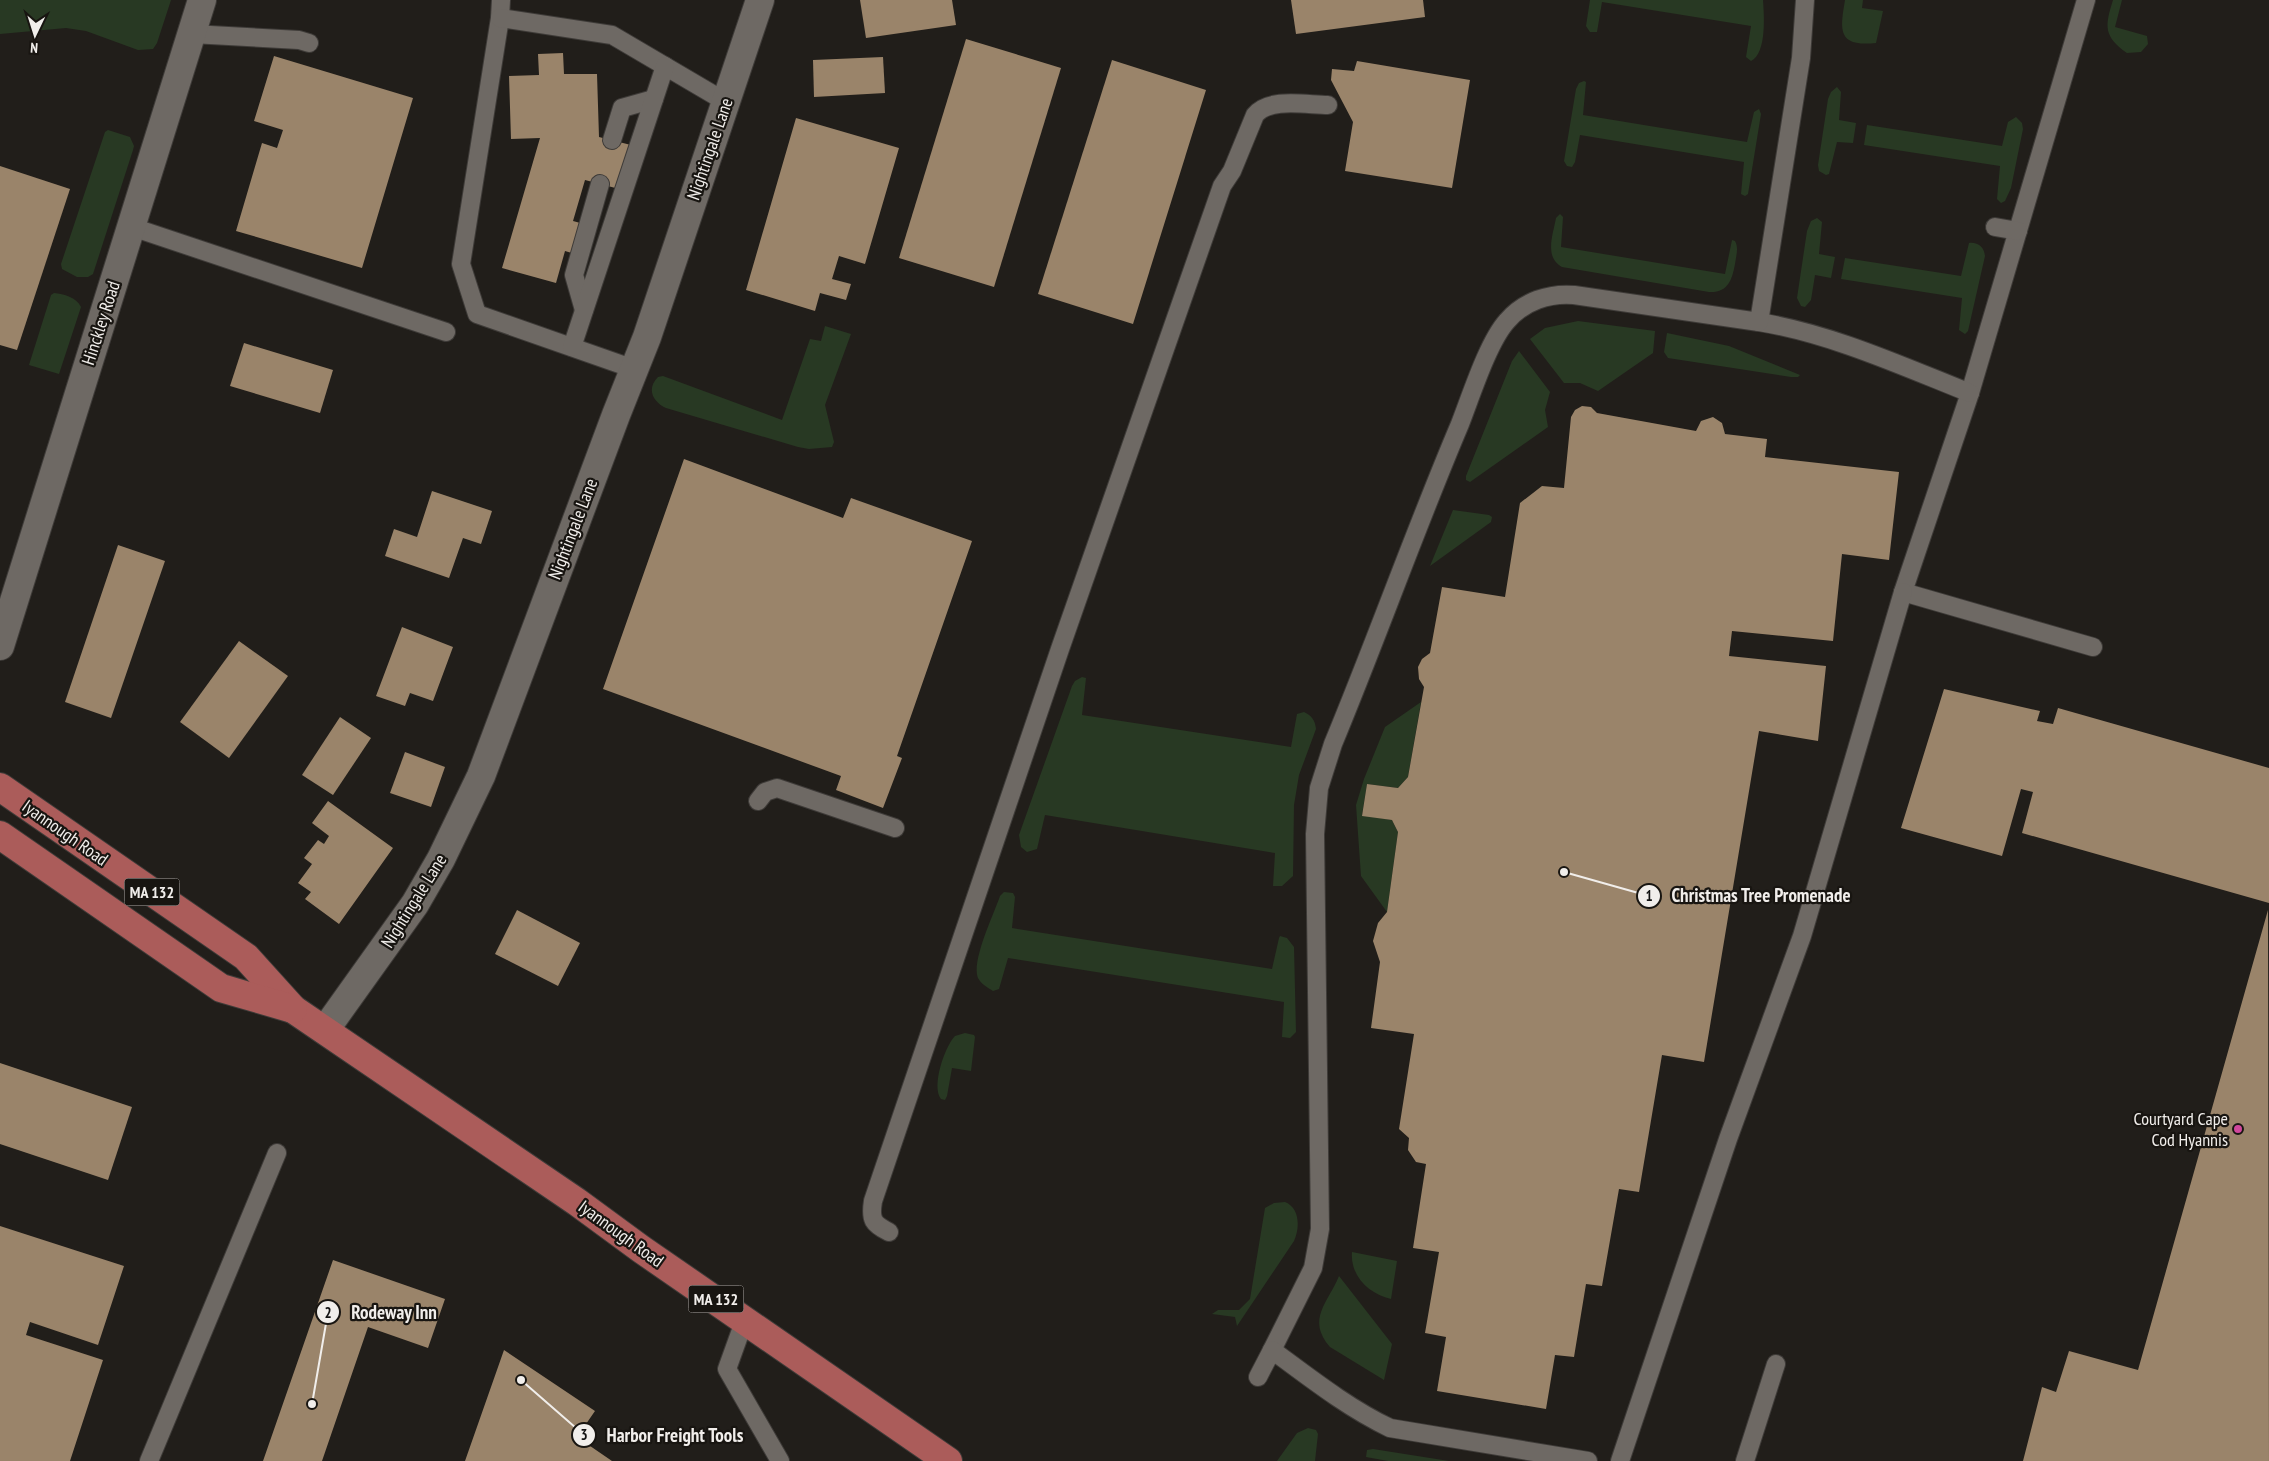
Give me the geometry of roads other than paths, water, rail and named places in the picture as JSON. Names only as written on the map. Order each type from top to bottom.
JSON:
[{"type":"main road","name":"Iyannough Road","points":[[0,787],[246,957],[293,1009],[745,1319],[948,1461]]},
{"type":"main road","name":"Iyannough Road","points":[[0,835],[221,988],[293,1009]]},
{"type":"street","name":"Hinckley Road","points":[[0,646],[202,0]]},
{"type":"street","name":"Nightingale Lane","points":[[325,1030],[415,904],[459,823],[480,776],[647,337],[760,0]]},
{"type":"lane","points":[[501,0],[500,18],[461,264],[477,314],[634,369]]},
{"type":"lane","points":[[1760,322],[1801,58],[1805,0]]},
{"type":"lane","points":[[1620,1461],[1728,1139],[1802,936],[1903,592],[1970,394],[2086,0]]},
{"type":"lane","points":[[500,18],[612,36],[726,102]]},
{"type":"lane","points":[[192,34],[299,40],[308,43]]},
{"type":"lane","points":[[572,347],[665,66]]},
{"type":"lane","points":[[612,140],[622,108],[654,98]]},
{"type":"lane","points":[[889,1232],[877,1226],[871,1215],[873,1201],[1060,649],[1222,186],[1232,172],[1255,115],[1261,108],[1270,105],[1328,105]]},
{"type":"lane","points":[[584,310],[574,275],[600,184]]},
{"type":"lane","points":[[132,227],[446,332]]},
{"type":"lane","points":[[1995,227],[2018,231]]},
{"type":"lane","points":[[1258,1377],[1313,1268],[1320,1229],[1315,918],[1316,808],[1319,788],[1325,764],[1436,480],[1496,337],[1515,312],[1537,300],[1559,294],[1792,328],[1840,343],[1970,394]]},
{"type":"lane","points":[[1903,592],[2092,647]]},
{"type":"lane","points":[[758,801],[765,792],[777,788],[895,828]]},
{"type":"lane","points":[[149,1461],[277,1153]]},
{"type":"lane","points":[[745,1319],[728,1370],[780,1461]]},
{"type":"lane","points":[[1272,1350],[1328,1391],[1390,1428],[1588,1461]]},
{"type":"lane","points":[[1745,1461],[1776,1364]]},
{"type":"place","name":"Christmas Tree Promenade","points":[[1564,872]]},
{"type":"place","name":"Courtyard Cape Cod Hyannis","points":[[2238,1129]]},
{"type":"place","name":"Harbor Freight Tools","points":[[521,1380]]},
{"type":"place","name":"Rodeway Inn","points":[[312,1404]]}]
